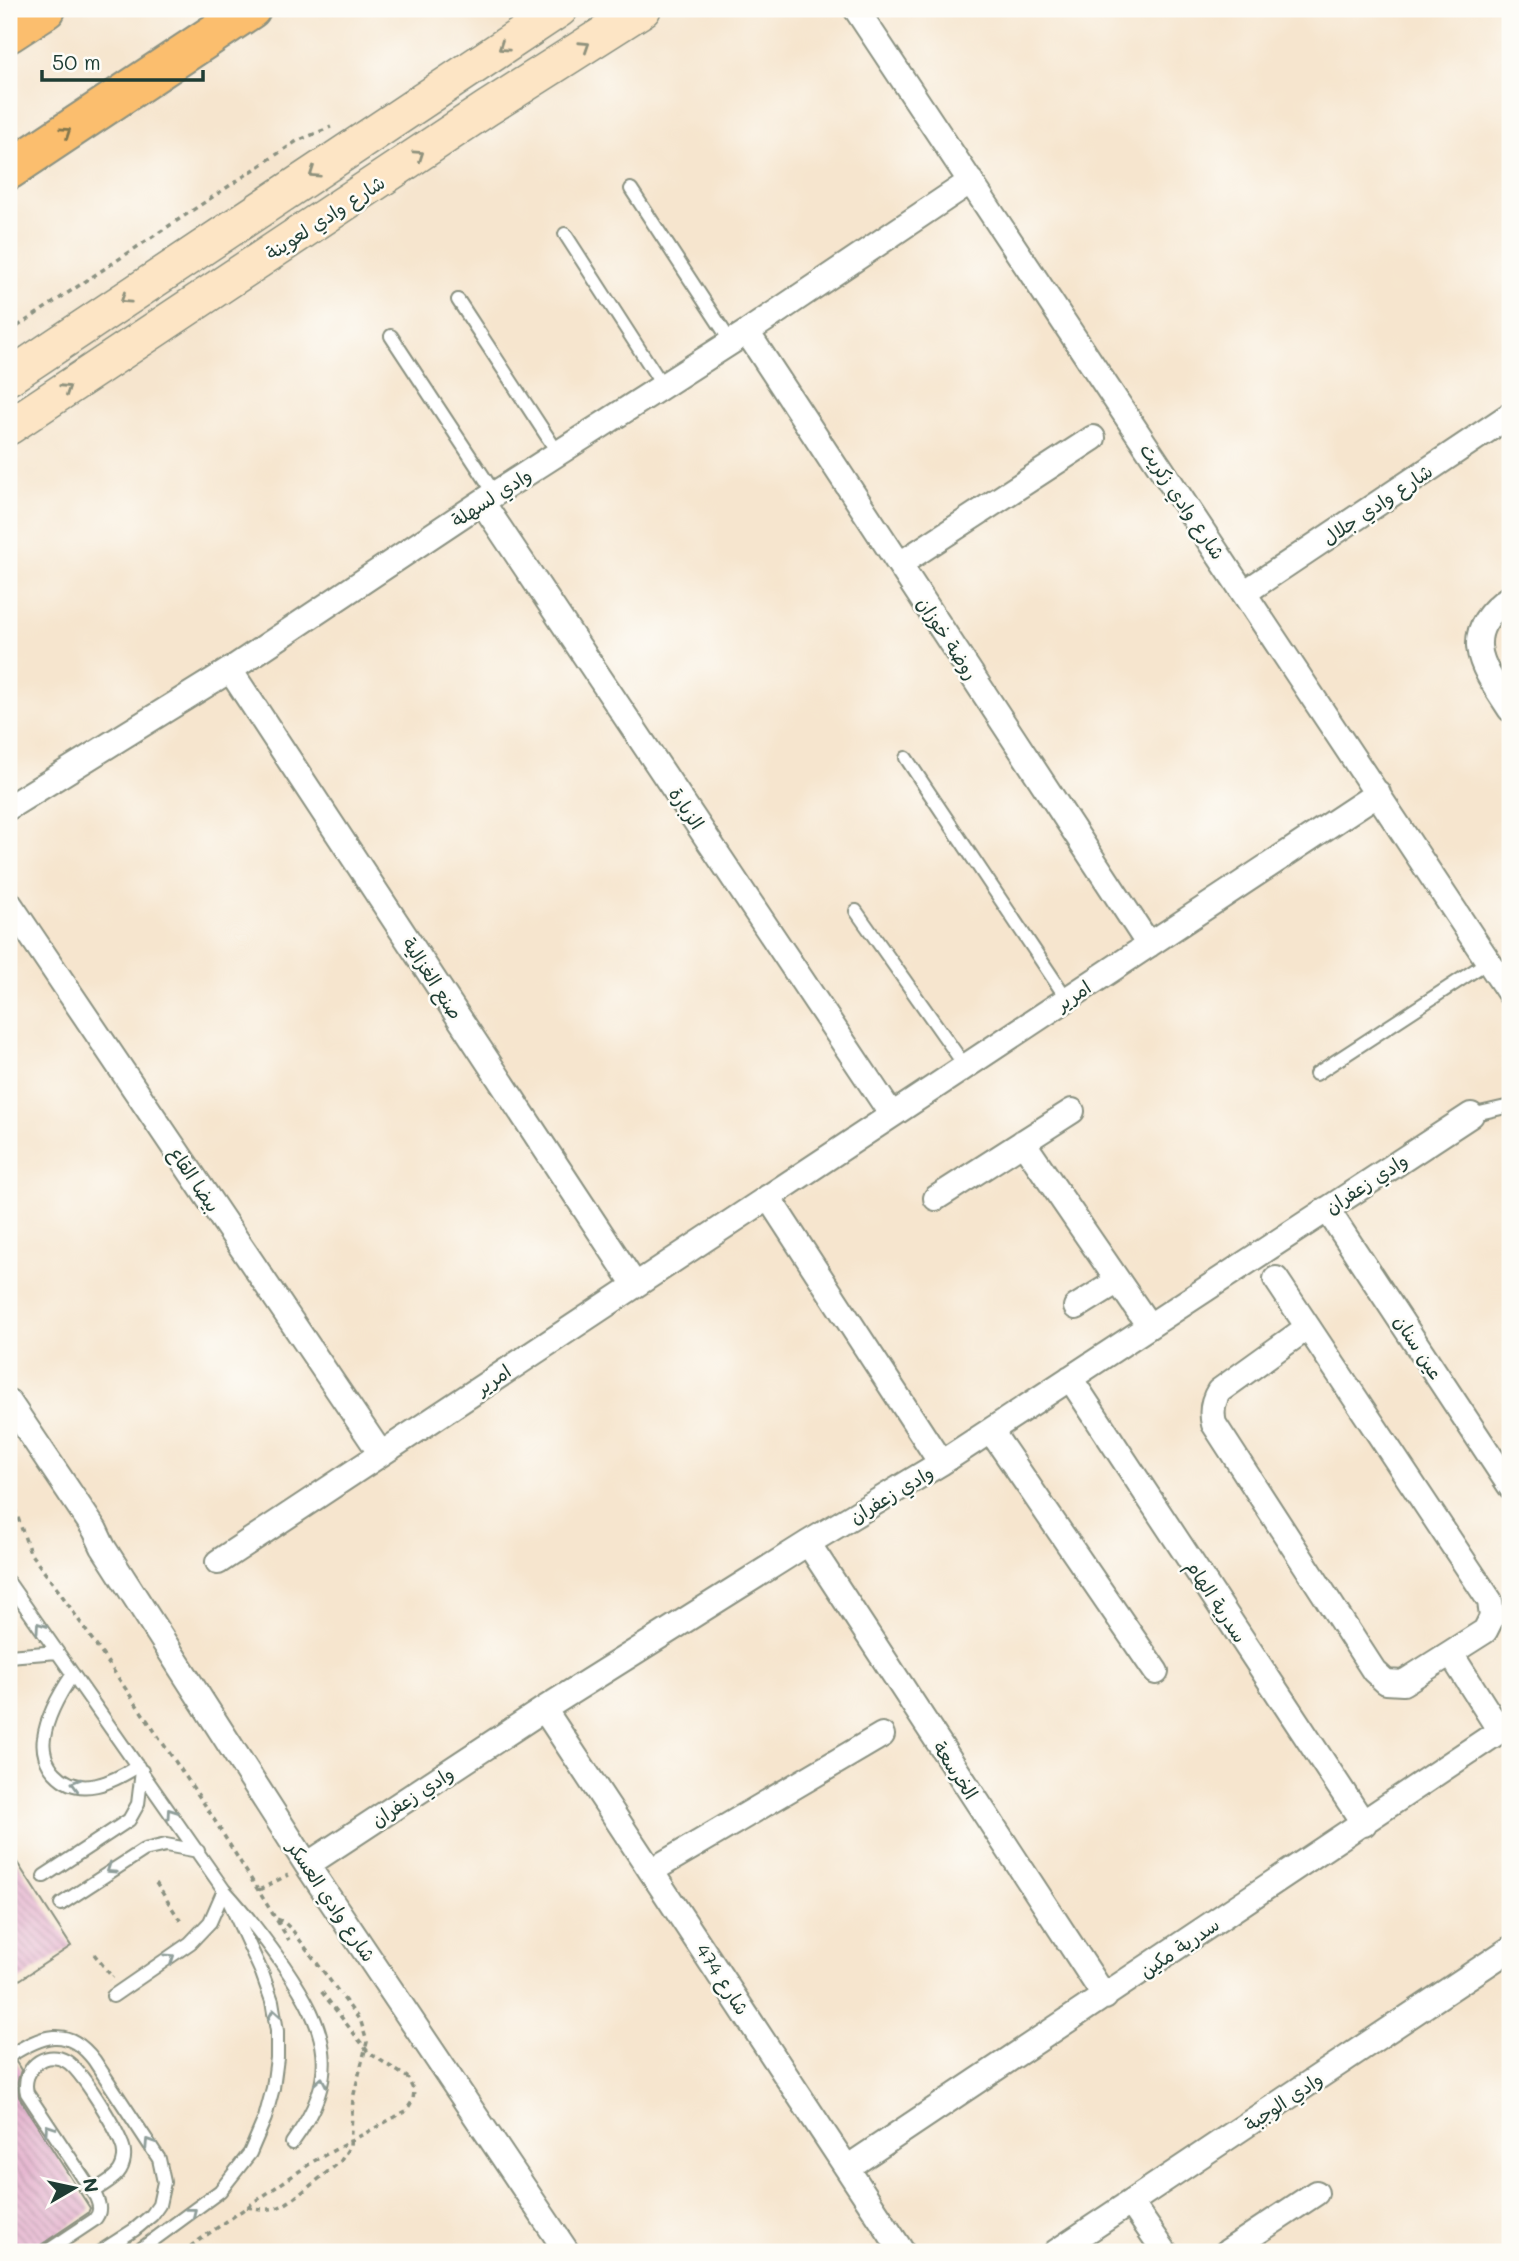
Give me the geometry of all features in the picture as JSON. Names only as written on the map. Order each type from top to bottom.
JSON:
[{"type":"highway","points":[[9,33],[46,9]]},
{"type":"highway","points":[[9,170],[251,9]]},
{"type":"main road","points":[[9,377],[560,9]]},
{"type":"main road","name":"شارع وادي لعوينة","points":[[9,426],[486,109],[643,9]]},
{"type":"street","name":"شارع وادي زكريت","points":[[856,9],[1508,986]]},
{"type":"street","name":"وادي لسهلة","points":[[9,807],[230,670],[488,498],[739,337],[971,181]]},
{"type":"street","name":"روضة خوزان","points":[[739,337],[900,564],[1149,945]]},
{"type":"street","name":"شارع وادي جلال","points":[[1244,593],[1510,415]]},
{"type":"street","points":[[900,564],[1093,438]]},
{"type":"street","name":"الزبارة","points":[[488,498],[892,1115]]},
{"type":"street","points":[[1510,597],[1492,610],[1482,625],[1479,643],[1481,661],[1510,709]]},
{"type":"street","name":"صنع الغزالية","points":[[230,670],[635,1285]]},
{"type":"street","name":"امرير","points":[[218,1562],[1378,793]]},
{"type":"street","name":"بيضا القاع","points":[[9,903],[381,1454]]},
{"type":"street","points":[[936,1198],[1072,1111]]},
{"type":"street","name":"وادي زعفران","points":[[307,1865],[544,1709],[808,1544],[942,1464],[1471,1115]]},
{"type":"street","points":[[1023,1142],[1149,1326]]},
{"type":"street","points":[[768,1197],[942,1464]]},
{"type":"street","name":"عين سنان","points":[[1327,1209],[1510,1486]]},
{"type":"street","points":[[1276,1279],[1308,1327],[1490,1601],[1492,1617],[1485,1631],[1403,1682],[1394,1684],[1380,1678],[1214,1424],[1212,1407],[1219,1391],[1308,1327]]},
{"type":"street","points":[[1076,1307],[1118,1281]]},
{"type":"street","name":"سدرية الهام","points":[[1070,1378],[1364,1824]]},
{"type":"street","name":"شارع وادي العسكر","points":[[9,1402],[95,1530],[103,1547],[307,1865],[567,2252]]},
{"type":"street","name":"شارع وادي العسكر","points":[[9,1426],[82,1527],[103,1547]]},
{"type":"street","points":[[991,1431],[1156,1672]]},
{"type":"street","name":"الخرسعة","points":[[808,1544],[1105,1997]]},
{"type":"street","points":[[1451,1654],[1505,1728]]},
{"type":"street","name":"شارع 474","points":[[544,1709],[901,2250]]},
{"type":"street","name":"سدرية مكين","points":[[847,2168],[1505,1728]]},
{"type":"street","points":[[651,1871],[882,1735]]},
{"type":"street","name":"وادي الوجبة","points":[[1056,2252],[1510,1949]]},
{"type":"street","points":[[1227,2252],[1316,2193]]},
{"type":"street","points":[[1131,2203],[1165,2252]]},
{"type":"lane","points":[[631,189],[739,337]]},
{"type":"lane","points":[[565,234],[663,386]]},
{"type":"lane","points":[[458,300],[558,453]]},
{"type":"lane","points":[[391,336],[488,498]]},
{"type":"lane","points":[[906,758],[1067,999]]},
{"type":"lane","points":[[856,911],[965,1066]]},
{"type":"lane","points":[[1316,1074],[1489,961]]},
{"type":"lane","points":[[1471,1115],[1510,1106]]},
{"type":"lane","points":[[9,1583],[224,1890],[265,1939],[298,1987],[319,2026],[323,2054],[322,2080],[313,2110],[292,2143]]},
{"type":"lane","points":[[9,1656],[57,1653]]},
{"type":"lane","points":[[73,1674],[53,1708],[44,1737],[43,1748],[51,1768],[66,1782],[87,1787],[114,1780],[140,1768]]},
{"type":"lane","points":[[44,1876],[129,1819],[138,1804],[140,1768]]},
{"type":"lane","points":[[61,1903],[144,1850],[166,1845],[198,1851]]},
{"type":"lane","points":[[113,1996],[190,1943],[210,1922],[224,1890]]},
{"type":"lane","points":[[137,2252],[220,2191],[236,2174],[250,2153],[265,2118],[273,2088],[277,2031],[272,2001],[224,1890]]},
{"type":"lane","points":[[9,2056],[38,2039],[51,2036],[76,2042],[86,2049],[94,2060],[159,2159],[164,2182],[159,2205],[143,2223],[100,2252]]},
{"type":"lane","points":[[46,2252],[94,2220],[99,2215],[99,2209],[96,2197],[27,2093],[27,2075],[43,2060],[57,2058],[76,2069],[121,2141],[124,2161],[121,2168],[117,2175],[97,2189]]},
{"type":"path","points":[[259,1890],[307,1865]]},
{"type":"path","points":[[156,1883],[184,1926],[174,1933]]},
{"type":"path","points":[[247,2207],[265,2210],[279,2208],[340,2162],[350,2146],[353,2098],[368,2042],[361,2022],[293,1931],[285,1922],[275,1919]]},
{"type":"path","points":[[94,1954],[112,1977],[122,1970]]},
{"type":"building","points":[[9,1850],[71,1946],[9,1987]]},
{"type":"building","points":[[16,2062],[21,2070],[17,2083],[19,2097],[90,2208],[88,2213],[41,2245],[37,2252],[9,2252],[9,2065]]}]
